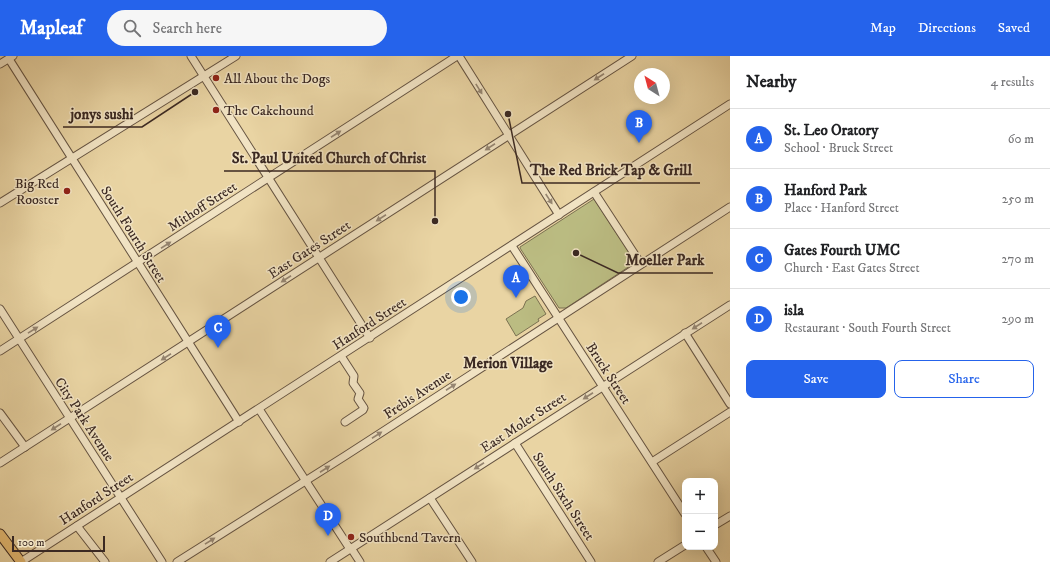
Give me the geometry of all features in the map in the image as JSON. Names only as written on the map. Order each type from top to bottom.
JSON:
[{"type":"main road","points":[[0,534],[21,562]]},
{"type":"street","points":[[191,56],[370,338]]},
{"type":"street","points":[[0,203],[236,56]]},
{"type":"street","points":[[458,56],[559,215]]},
{"type":"street","name":"Mithoff Street","points":[[0,351],[458,56]]},
{"type":"street","name":"East Gates Street","points":[[0,463],[632,56]]},
{"type":"street","points":[[0,64],[11,58]]},
{"type":"street","name":"South Fourth Street","points":[[11,58],[71,159],[239,422]]},
{"type":"street","name":"Hanford Street","points":[[21,562],[370,338],[730,104]]},
{"type":"street","points":[[594,192],[641,264]]},
{"type":"street","name":"Frebis Avenue","points":[[178,562],[730,206]]},
{"type":"street","name":"Bruck Street","points":[[512,246],[682,509]]},
{"type":"street","name":"East Moler Street","points":[[330,562],[730,305]]},
{"type":"street","name":"City Park Avenue","points":[[0,309],[162,562]]},
{"type":"street","points":[[685,333],[730,404]]},
{"type":"street","points":[[341,356],[354,376],[353,383],[360,393],[358,399],[364,408],[345,422]]},
{"type":"street","points":[[259,409],[305,481],[360,562]]},
{"type":"street","points":[[652,462],[730,412]]},
{"type":"street","points":[[0,413],[25,447]]},
{"type":"street","name":"South Sixth Street","points":[[515,443],[591,562]]},
{"type":"street","points":[[430,498],[472,562]]},
{"type":"street","points":[[718,523],[730,516]]},
{"type":"street","points":[[77,526],[105,562]]},
{"type":"street","points":[[658,562],[682,547]]},
{"type":"street","points":[[708,550],[716,562]]},
{"type":"green space","points":[[594,199],[632,257],[633,264],[566,308],[559,308],[520,247]]},
{"type":"green space","points":[[535,296],[546,314],[538,319],[539,321],[516,336],[506,319],[523,308],[526,301]]},
{"type":"place","name":"All About the Dogs","points":[[216,78]]},
{"type":"place","name":"jonys sushi","points":[[195,92]]},
{"type":"place","name":"The Cakehound","points":[[216,110]]},
{"type":"place","name":"The Red Brick Tap & Grill","points":[[508,114]]},
{"type":"place","name":"Hanford Park","points":[[639,143]]},
{"type":"place","name":"Big Red Rooster","points":[[67,191]]},
{"type":"place","name":"St. Paul United Church of Christ","points":[[435,221]]},
{"type":"place","name":"Moeller Park","points":[[576,253]]},
{"type":"place","name":"St. Leo Oratory","points":[[516,298]]},
{"type":"place","name":"Gates Fourth UMC","points":[[218,348]]},
{"type":"place","name":"isla","points":[[328,536]]},
{"type":"place","name":"Southbend Tavern","points":[[351,537]]},
{"type":"district","name":"Merion Village","points":[[508,363]]}]
